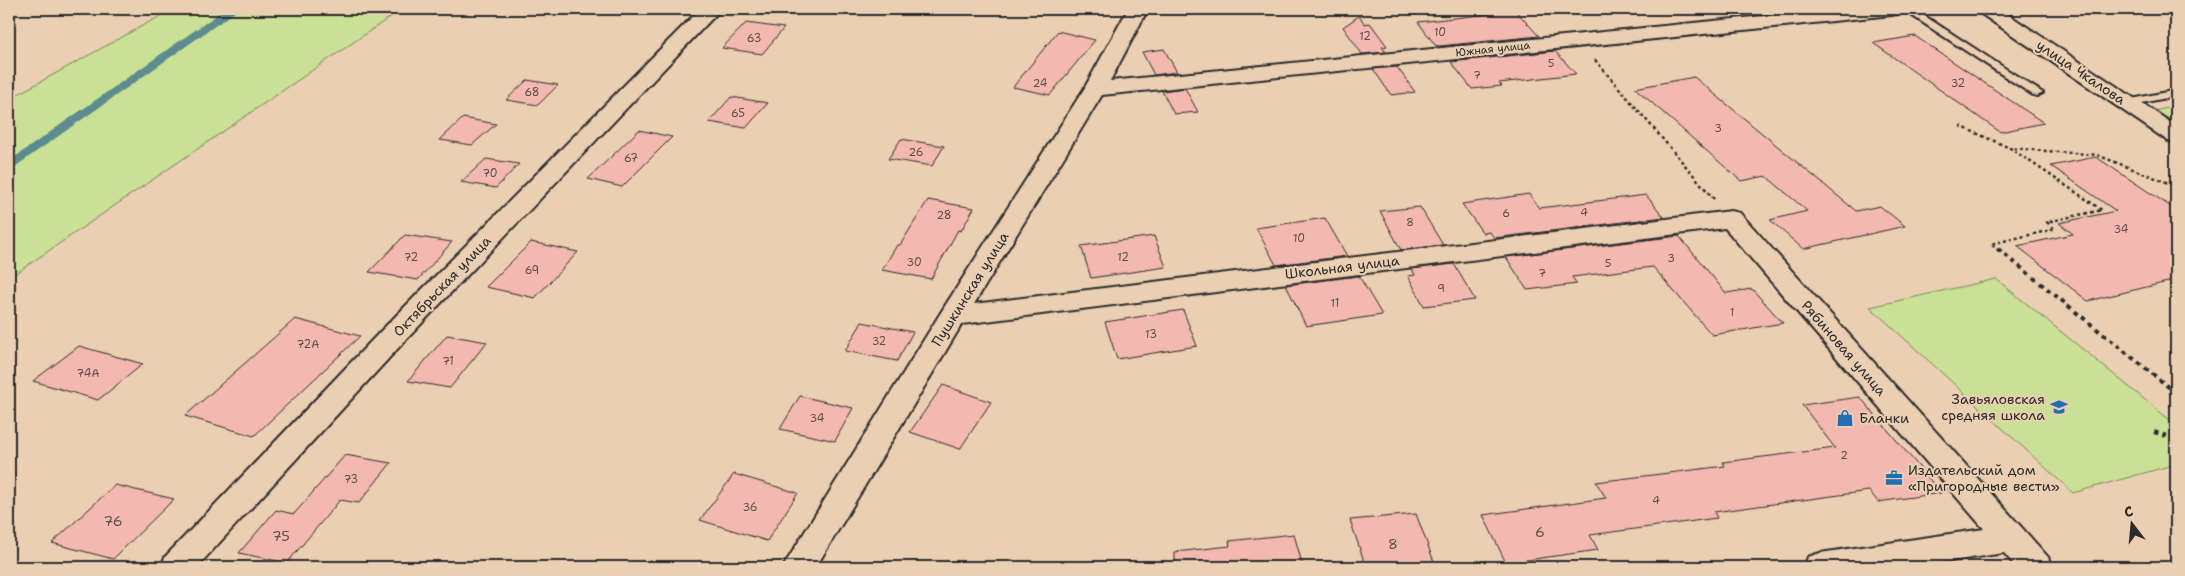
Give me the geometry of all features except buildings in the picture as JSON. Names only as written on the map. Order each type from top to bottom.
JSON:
[{"type":"street","name":"Октябрьская улица","points":[[177,567],[390,339],[711,9]]},
{"type":"street","name":"Пушкинская улица","points":[[799,567],[952,316],[1095,89],[1138,9]]},
{"type":"street","name":"Южная улица","points":[[1095,89],[1892,9]]},
{"type":"street","name":"улица Чкалова","points":[[1986,9],[2176,136]]},
{"type":"street","name":"Школьная улица","points":[[952,316],[1731,219]]},
{"type":"street","name":"Рябиновая улица","points":[[1731,219],[2036,567]]},
{"type":"street","points":[[1820,567],[2010,539]]},
{"type":"lane","points":[[1907,9],[2037,93]]},
{"type":"lane","points":[[2127,103],[2176,93]]},
{"type":"path","points":[[1578,40],[1731,219]]},
{"type":"path","points":[[1960,126],[2010,148],[2102,210],[2047,222],[2055,229],[1992,244],[2176,393]]},
{"type":"path","points":[[2010,148],[2097,155],[2176,186]]},
{"type":"path","points":[[2154,432],[2176,439]]},
{"type":"green space","points":[[173,9],[402,9],[9,278],[9,99]]},
{"type":"green space","points":[[2176,106],[2176,130],[2150,112]]},
{"type":"green space","points":[[1996,279],[2176,425],[2176,464],[2073,493],[1870,307]]},
{"type":"waterway","points":[[9,166],[232,9]]},
{"type":"place","name":"Завьяловская средняя школа","points":[[2059,407]]},
{"type":"place","name":"Бланки","points":[[1845,418]]},
{"type":"place","name":"Издательский дом «Пригородные вести»","points":[[1894,478]]}]
